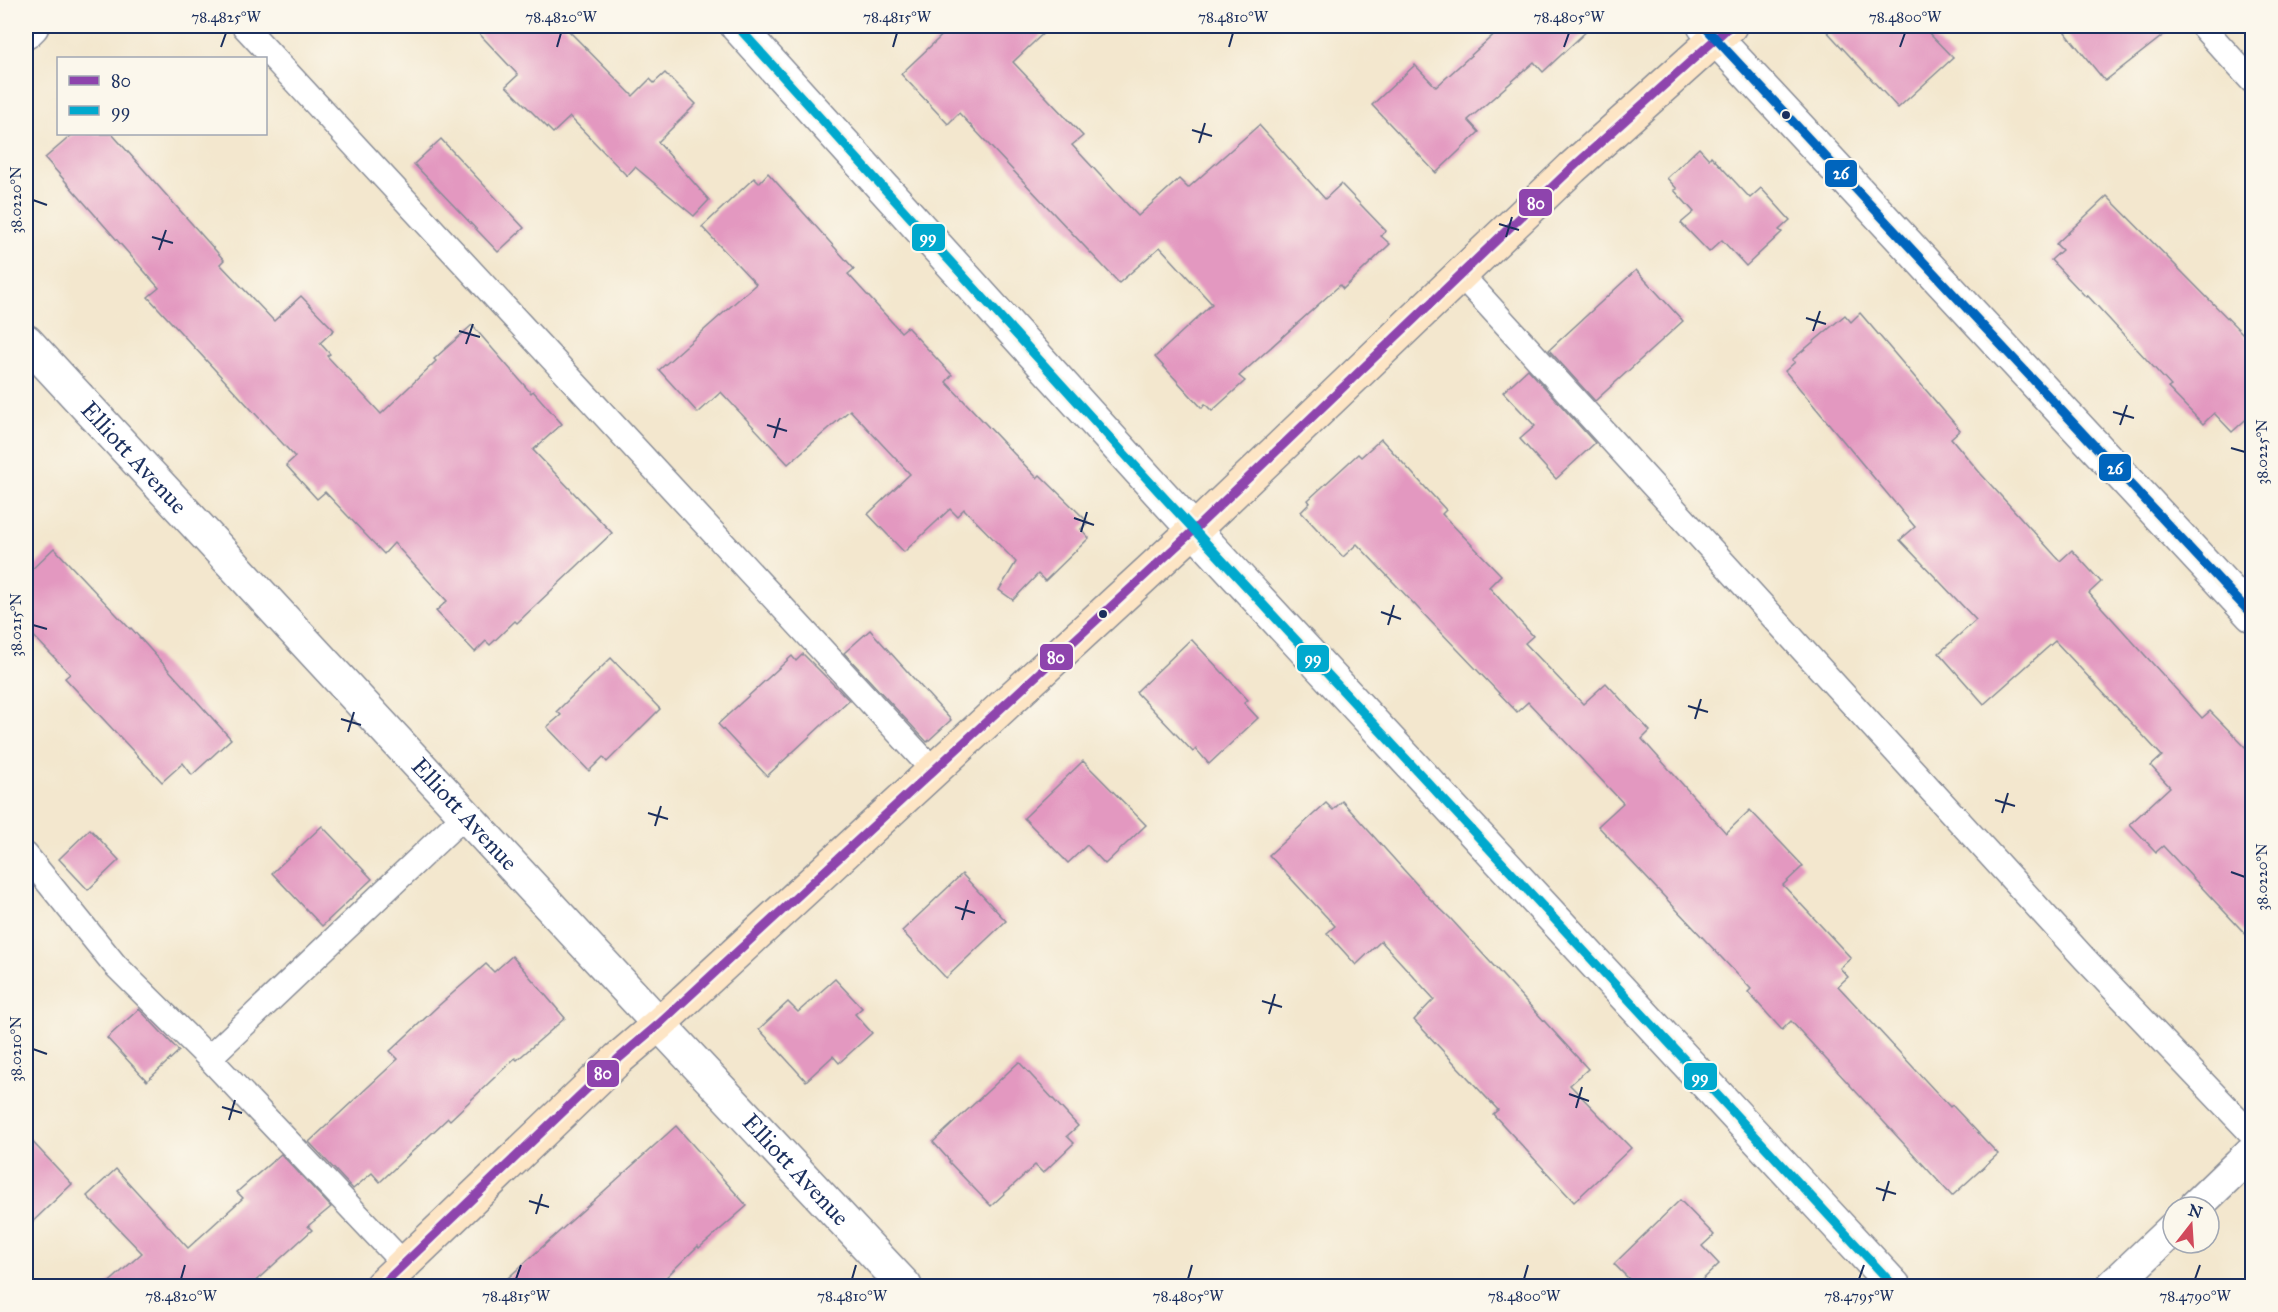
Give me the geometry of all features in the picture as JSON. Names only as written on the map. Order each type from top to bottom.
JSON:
[{"type":"main road","points":[[381,1287],[618,1059],[659,1024],[1194,530],[1716,30]]},
{"type":"street","points":[[26,32],[33,26]]},
{"type":"street","points":[[737,26],[1194,530],[1894,1287]]},
{"type":"street","points":[[1716,30],[2253,615]]},
{"type":"street","name":"Elliott Avenue","points":[[26,341],[659,1024],[895,1283]]},
{"type":"street","points":[[2208,1195],[2253,1152]]},
{"type":"street","points":[[2113,1287],[2161,1241]]},
{"type":"lane","points":[[244,26],[934,771]]},
{"type":"lane","points":[[2202,26],[2253,81]]},
{"type":"lane","points":[[1461,274],[2068,940],[2253,1134]]},
{"type":"lane","points":[[208,1058],[465,814]]},
{"type":"lane","points":[[26,855],[115,965],[208,1058],[405,1265]]},
{"type":"building","points":[[472,26],[564,26],[633,96],[650,79],[654,83],[665,73],[696,104],[658,142],[709,200],[694,216],[635,167],[627,176],[570,117],[553,133],[506,86],[518,75]]},
{"type":"building","points":[[952,26],[1051,26],[1013,62],[1083,136],[1072,145],[1138,216],[1179,179],[1188,188],[1259,125],[1325,199],[1341,184],[1386,231],[1381,236],[1390,244],[1343,289],[1340,285],[1239,376],[1245,381],[1212,411],[1205,404],[1202,408],[1155,357],[1212,304],[1160,247],[1119,283],[959,113],[948,124],[901,74]]},
{"type":"building","points":[[1498,26],[1592,26],[1543,72],[1534,62],[1468,120],[1479,132],[1436,173],[1372,105],[1415,65],[1436,87],[1501,28]]},
{"type":"building","points":[[1822,26],[1922,26],[1953,58],[1898,108]]},
{"type":"building","points":[[2060,26],[2175,26],[2105,81]]},
{"type":"building","points":[[72,135],[113,135],[224,260],[220,264],[274,321],[301,296],[334,330],[320,343],[330,354],[327,356],[381,414],[436,361],[434,359],[472,325],[531,393],[533,391],[562,424],[533,450],[612,533],[517,623],[515,621],[490,645],[486,641],[475,652],[436,611],[447,601],[394,543],[384,554],[325,492],[317,499],[286,465],[295,457],[148,297],[159,288],[45,158]]},
{"type":"building","points":[[441,139],[524,228],[498,252],[414,164]]},
{"type":"building","points":[[1699,148],[1709,159],[1711,156],[1750,198],[1761,188],[1790,220],[1779,230],[1782,232],[1746,266],[1722,240],[1709,252],[1681,223],[1694,212],[1674,190],[1677,189],[1667,178]]},
{"type":"building","points":[[768,173],[854,269],[848,274],[901,332],[907,327],[952,375],[946,382],[1037,478],[1040,475],[1088,522],[1081,529],[1089,538],[1045,581],[1038,574],[1013,600],[999,590],[1016,562],[964,509],[957,516],[950,509],[904,552],[868,514],[910,474],[850,410],[788,464],[721,392],[698,413],[659,370],[756,284],[702,227],[754,178],[759,183]]},
{"type":"building","points":[[2107,196],[2253,344],[2253,413],[2232,432],[2214,413],[2203,424],[2168,388],[2171,386],[2087,295],[2086,297],[2051,260],[2062,250],[2056,244]]},
{"type":"building","points":[[1636,270],[1683,321],[1595,401],[1549,350]]},
{"type":"building","points":[[1860,313],[1960,430],[1951,438],[1981,474],[2060,561],[2072,550],[2101,582],[2089,593],[2094,599],[2202,718],[2210,711],[2253,755],[2253,942],[2163,846],[2156,852],[2130,824],[2170,787],[2151,766],[2162,756],[2055,641],[1984,704],[1939,653],[1976,620],[1900,540],[1915,527],[1785,371],[1795,362],[1792,360],[1845,315],[1851,322]]},
{"type":"building","points":[[1528,369],[1595,443],[1556,479],[1520,439],[1535,426],[1503,392]]},
{"type":"building","points":[[1381,439],[1446,510],[1442,514],[1501,575],[1489,587],[1533,636],[1525,643],[1583,704],[1606,683],[1650,731],[1642,739],[1726,833],[1750,810],[1803,866],[1783,885],[1851,958],[1840,968],[1848,977],[1838,986],[1950,1107],[1952,1105],[1998,1154],[1952,1196],[1791,1021],[1782,1030],[1748,992],[1751,989],[1598,826],[1623,803],[1528,702],[1517,712],[1357,544],[1343,557],[1301,512],[1310,503],[1308,500],[1358,454],[1361,457]]},
{"type":"building","points":[[54,548],[131,628],[231,739],[192,775],[183,763],[162,782],[65,678],[70,674],[26,628],[26,575]]},
{"type":"building","points":[[870,630],[951,720],[927,742],[844,653]]},
{"type":"building","points":[[1191,639],[1248,700],[1244,703],[1258,718],[1209,764],[1196,749],[1193,752],[1136,692]]},
{"type":"building","points":[[803,654],[849,700],[767,776],[718,724],[792,656],[796,661]]},
{"type":"building","points":[[611,658],[660,709],[607,762],[603,757],[589,771],[547,727],[561,715],[557,711]]},
{"type":"building","points":[[1083,761],[1146,825],[1105,864],[1087,845],[1068,863],[1024,818]]},
{"type":"building","points":[[1342,801],[1588,1069],[1570,1085],[1631,1148],[1574,1202],[1493,1114],[1498,1110],[1414,1020],[1434,999],[1381,941],[1356,965],[1327,933],[1335,926],[1269,855],[1326,803],[1333,810]]},
{"type":"building","points":[[322,826],[372,879],[322,926],[272,873]]},
{"type":"building","points":[[90,829],[119,860],[88,890],[59,859]]},
{"type":"building","points":[[962,874],[1006,921],[946,978],[902,931]]},
{"type":"building","points":[[512,956],[565,1018],[517,1060],[515,1058],[380,1182],[372,1173],[353,1189],[309,1142],[398,1059],[390,1051],[437,1007],[486,964],[494,972]]},
{"type":"building","points":[[835,979],[862,1008],[855,1014],[872,1033],[839,1063],[833,1056],[806,1081],[759,1029],[788,1002],[798,1012]]},
{"type":"building","points":[[139,1009],[179,1051],[147,1081],[107,1038]]},
{"type":"building","points":[[1019,1062],[1078,1126],[1067,1136],[1074,1143],[1043,1173],[1035,1165],[991,1206],[933,1142]]},
{"type":"building","points":[[676,1126],[747,1206],[699,1248],[698,1246],[656,1287],[498,1287]]},
{"type":"building","points":[[26,1135],[72,1184],[26,1228]]},
{"type":"building","points":[[281,1154],[331,1207],[308,1226],[312,1230],[249,1287],[104,1287],[142,1253],[87,1196],[116,1169],[188,1248],[243,1198],[237,1192]]},
{"type":"building","points":[[1680,1200],[1714,1235],[1702,1246],[1719,1264],[1695,1287],[1637,1287],[1614,1264]]},
{"type":"transit line","name":"99","points":[[737,26],[1159,492],[1894,1286]]},
{"type":"transit line","name":"26","points":[[1704,26],[2252,615]]},
{"type":"transit line","name":"80","points":[[381,1286],[618,1059],[659,1024],[1194,530],[1572,168],[1730,26]]}]
